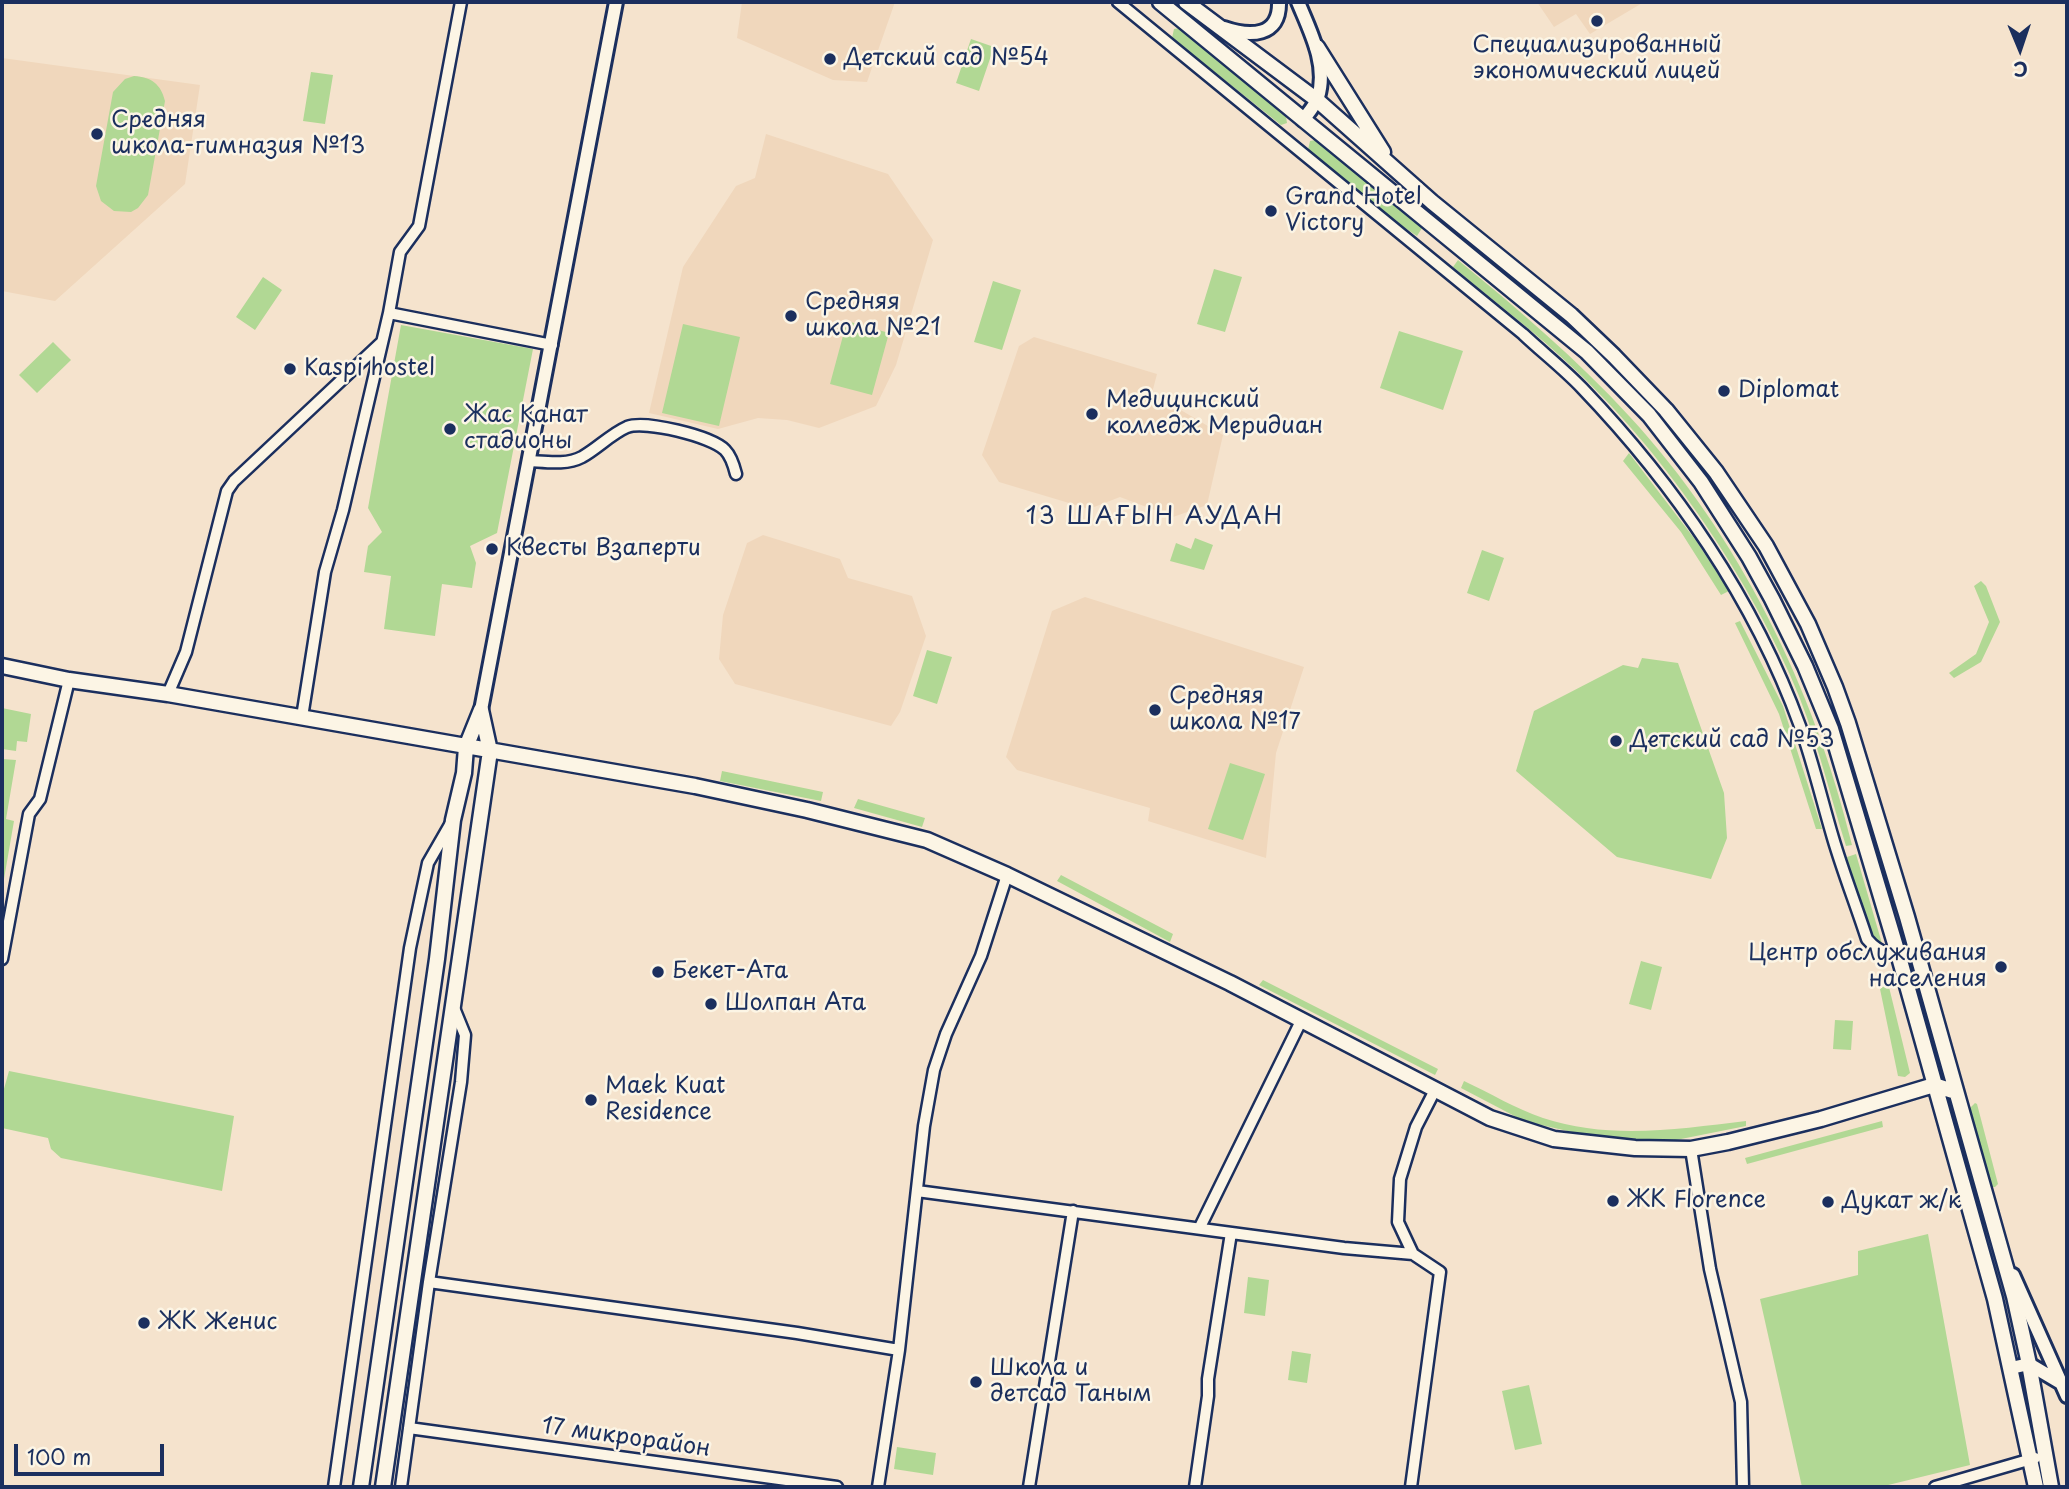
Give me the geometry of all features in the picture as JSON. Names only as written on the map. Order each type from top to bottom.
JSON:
[{"type":"main road","points":[[1160,2],[1587,352],[1649,415],[1701,482],[1766,589],[1831,729],[1899,957],[1995,1299],[2036,1487]]},
{"type":"main road","points":[[1186,2],[1317,100],[1395,170],[1571,314],[1666,410],[1716,472],[1766,546],[1808,624],[1848,723],[1918,957],[2014,1296],[2051,1487]]},
{"type":"main road","points":[[1317,47],[1395,170]]},
{"type":"main road","points":[[2,666],[69,680],[168,694],[695,786],[928,840],[1007,875],[1302,1019],[1490,1118],[1554,1139],[1635,1148],[1691,1149],[1821,1119],[1934,1085],[1956,1092]]},
{"type":"main road","points":[[361,1487],[437,959],[453,820],[464,773],[466,747],[481,710]]},
{"type":"main road","points":[[383,1487],[490,751],[481,710]]},
{"type":"street","points":[[302,717],[325,572],[343,510],[389,313],[400,251],[419,226],[461,2]]},
{"type":"street","points":[[481,710],[616,2]]},
{"type":"street","points":[[1118,2],[1523,334],[1580,386],[1635,447],[1674,496],[1728,578],[1763,640],[1800,726],[1867,939],[1881,952],[1899,957],[1918,957]]},
{"type":"street","points":[[1214,24],[1238,33],[1265,31],[1278,16],[1279,2]]},
{"type":"street","points":[[1298,2],[1317,47],[1321,83],[1317,100],[1303,120]]},
{"type":"street","points":[[389,313],[552,345]]},
{"type":"street","points":[[168,694],[186,652],[226,491],[381,343]]},
{"type":"street","points":[[530,461],[572,461],[583,457],[629,426],[642,426],[704,438],[724,449],[733,462],[736,474]]},
{"type":"street","points":[[2,959],[29,814],[40,799],[69,680]]},
{"type":"street","points":[[334,1487],[410,947],[428,863],[453,820]]},
{"type":"street","points":[[878,1487],[899,1350],[924,1126],[934,1070],[946,1034],[981,956],[1007,875]]},
{"type":"street","points":[[401,1487],[463,1056],[464,1035],[452,1003]]},
{"type":"street","points":[[1200,1227],[1302,1019]]},
{"type":"street","points":[[1413,1254],[1398,1222],[1400,1179],[1416,1127],[1435,1090]]},
{"type":"street","points":[[1691,1149],[1710,1269],[1741,1402],[1743,1487]]},
{"type":"street","points":[[917,1191],[1344,1248],[1413,1254],[1440,1272],[1411,1487]]},
{"type":"street","points":[[1029,1487],[1073,1211]]},
{"type":"street","points":[[1195,1487],[1208,1396],[1208,1378],[1231,1233]]},
{"type":"street","points":[[1997,1238],[2067,1396]]},
{"type":"street","points":[[429,1282],[797,1333],[899,1350]]},
{"type":"street","points":[[2011,1368],[2029,1364],[2061,1383]]},
{"type":"street","name":"17 микрорайон","points":[[409,1428],[837,1487]]},
{"type":"street","points":[[1935,1487],[2045,1455]]},
{"type":"shaded area","name":"Детский сад №54","points":[[742,2],[895,2],[867,82],[833,80],[737,38]]},
{"type":"shaded area","name":"Специализированный экономический лицей","points":[[1537,2],[1644,2],[1590,34],[1576,14],[1554,27]]},
{"type":"shaded area","name":"Средняя школа-гимназия №13","points":[[2,58],[200,85],[185,184],[55,301],[2,291]]},
{"type":"shaded area","name":"Средняя школа №21","points":[[766,134],[888,174],[933,240],[896,365],[876,406],[819,428],[787,420],[758,418],[718,429],[649,413],[683,267],[736,186],[755,178]]},
{"type":"shaded area","name":"Медицинский колледж Меридиан","points":[[1034,337],[1157,374],[1152,393],[1223,435],[1207,505],[1173,517],[1120,497],[1089,509],[999,482],[982,455],[1019,346]]},
{"type":"shaded area","points":[[763,535],[840,559],[848,578],[912,596],[926,636],[900,712],[891,726],[735,684],[719,659],[723,615],[747,543]]},
{"type":"shaded area","name":"Средняя школа №17","points":[[1085,597],[1304,667],[1276,753],[1266,858],[1148,821],[1150,808],[1017,770],[1006,757],[1052,611]]},
{"type":"green space","points":[[1180,28],[1286,117],[1287,123],[1281,125],[1172,38],[1174,29]]},
{"type":"green space","points":[[971,39],[994,47],[979,91],[956,83]]},
{"type":"green space","points":[[311,72],[333,75],[325,124],[303,121]]},
{"type":"green space","points":[[134,76],[154,82],[165,101],[148,195],[138,208],[131,212],[114,211],[101,201],[96,186],[113,92],[125,79]]},
{"type":"green space","points":[[1316,140],[1422,228],[1417,236],[1308,150],[1310,141]]},
{"type":"green space","points":[[1458,260],[1547,335],[1610,396],[1669,463],[1705,511],[1768,617],[1794,672],[1817,729],[1852,845],[1846,846],[1814,738],[1790,675],[1746,589],[1691,503],[1628,424],[1594,388],[1533,332],[1453,267]]},
{"type":"green space","points":[[1214,269],[1242,277],[1225,332],[1197,324]]},
{"type":"green space","points":[[263,277],[282,290],[255,330],[236,317]]},
{"type":"green space","points":[[993,281],[1021,290],[1002,350],[974,342]]},
{"type":"green space","points":[[847,321],[889,333],[872,395],[830,384]]},
{"type":"green space","points":[[683,324],[740,337],[719,426],[662,413]]},
{"type":"green space","name":"Жас Қанат стадионы","points":[[401,325],[533,349],[497,533],[470,546],[476,563],[472,588],[442,584],[435,636],[384,629],[391,576],[364,572],[368,546],[382,532],[368,508]]},
{"type":"green space","points":[[1399,331],[1463,351],[1443,410],[1380,388]]},
{"type":"green space","points":[[53,342],[71,360],[37,393],[19,375]]},
{"type":"green space","points":[[1629,453],[1697,542],[1729,591],[1721,595],[1681,532],[1623,461]]},
{"type":"green space","points":[[1195,538],[1213,545],[1204,570],[1170,561],[1176,543],[1191,549]]},
{"type":"green space","points":[[1482,550],[1504,558],[1489,601],[1467,593]]},
{"type":"green space","points":[[1981,581],[1986,586],[2000,622],[1981,662],[1954,678],[1949,673],[1976,654],[1989,622],[1974,586]]},
{"type":"green space","points":[[1740,621],[1783,706],[1822,829],[1816,829],[1779,714],[1735,623]]},
{"type":"green space","points":[[927,650],[952,657],[937,704],[913,696]]},
{"type":"green space","name":"Детский сад №53","points":[[1642,658],[1678,663],[1724,793],[1727,838],[1711,879],[1617,857],[1516,771],[1534,711],[1623,665],[1638,668]]},
{"type":"green space","points":[[2,708],[31,714],[27,742],[17,741],[16,751],[2,749]]},
{"type":"green space","points":[[2,759],[16,760],[6,819],[14,821],[4,879],[2,879]]},
{"type":"green space","points":[[1230,763],[1265,774],[1243,840],[1208,829]]},
{"type":"green space","points":[[722,771],[823,792],[821,801],[720,781]]},
{"type":"green space","points":[[858,799],[925,818],[922,827],[854,808]]},
{"type":"green space","points":[[1856,854],[1883,947],[1874,944],[1848,865],[1847,857]]},
{"type":"green space","points":[[1061,875],[1173,934],[1170,942],[1057,881]]},
{"type":"green space","points":[[1641,961],[1662,967],[1651,1010],[1629,1004]]},
{"type":"green space","points":[[1263,980],[1438,1069],[1435,1075],[1259,985]]},
{"type":"green space","points":[[1888,983],[1910,1073],[1905,1077],[1898,1076],[1880,989]]},
{"type":"green space","points":[[1835,1020],[1853,1021],[1851,1050],[1833,1049]]},
{"type":"green space","points":[[9,1071],[234,1116],[222,1191],[61,1158],[51,1149],[48,1138],[2,1128],[2,1096]]},
{"type":"green space","points":[[1464,1081],[1543,1118],[1593,1129],[1644,1131],[1746,1121],[1746,1126],[1676,1140],[1598,1138],[1524,1121],[1461,1088]]},
{"type":"green space","points":[[1975,1103],[1998,1184],[1995,1187],[1991,1187],[1970,1108]]},
{"type":"green space","points":[[1882,1121],[1883,1127],[1747,1164],[1745,1158]]},
{"type":"green space","points":[[1928,1234],[1970,1465],[1880,1487],[1802,1487],[1760,1299],[1858,1275],[1858,1251]]},
{"type":"green space","points":[[1248,1277],[1269,1280],[1265,1316],[1244,1313]]},
{"type":"green space","points":[[1292,1351],[1311,1354],[1307,1383],[1288,1380]]},
{"type":"green space","points":[[1529,1385],[1542,1444],[1515,1450],[1502,1391]]},
{"type":"green space","points":[[897,1447],[936,1453],[933,1475],[894,1469]]},
{"type":"place","name":"Специализированный экономический лицей","points":[[1597,21]]},
{"type":"place","name":"Детский сад №54","points":[[830,59]]},
{"type":"place","name":"Средняя школа-гимназия №13","points":[[97,134]]},
{"type":"place","name":"Grand Hotel Victory","points":[[1271,211]]},
{"type":"place","name":"Средняя школа №21","points":[[791,316]]},
{"type":"place","name":"Kaspi hostel","points":[[290,369]]},
{"type":"place","name":"Diplomat","points":[[1724,391]]},
{"type":"place","name":"Медицинский колледж Меридиан","points":[[1092,414]]},
{"type":"place","name":"Жас Қанат стадионы","points":[[450,429]]},
{"type":"place","name":"Квесты Взаперти","points":[[492,549]]},
{"type":"place","name":"Средняя школа №17","points":[[1155,710]]},
{"type":"place","name":"Детский сад №53","points":[[1616,741]]},
{"type":"place","name":"Центр обслуживания населения","points":[[2001,967]]},
{"type":"place","name":"Бекет-Ата","points":[[658,972]]},
{"type":"place","name":"Шолпан Ата","points":[[711,1004]]},
{"type":"place","name":"Maek Kuat Residence","points":[[591,1100]]},
{"type":"place","name":"ЖК Florence","points":[[1613,1201]]},
{"type":"place","name":"Дукат ж/к","points":[[1828,1202]]},
{"type":"place","name":"ЖК Женис","points":[[144,1323]]},
{"type":"place","name":"Школа и детсад Таным","points":[[976,1382]]},
{"type":"district","name":"13 ШАҒЫН АУДАН","points":[[1155,517]]}]
